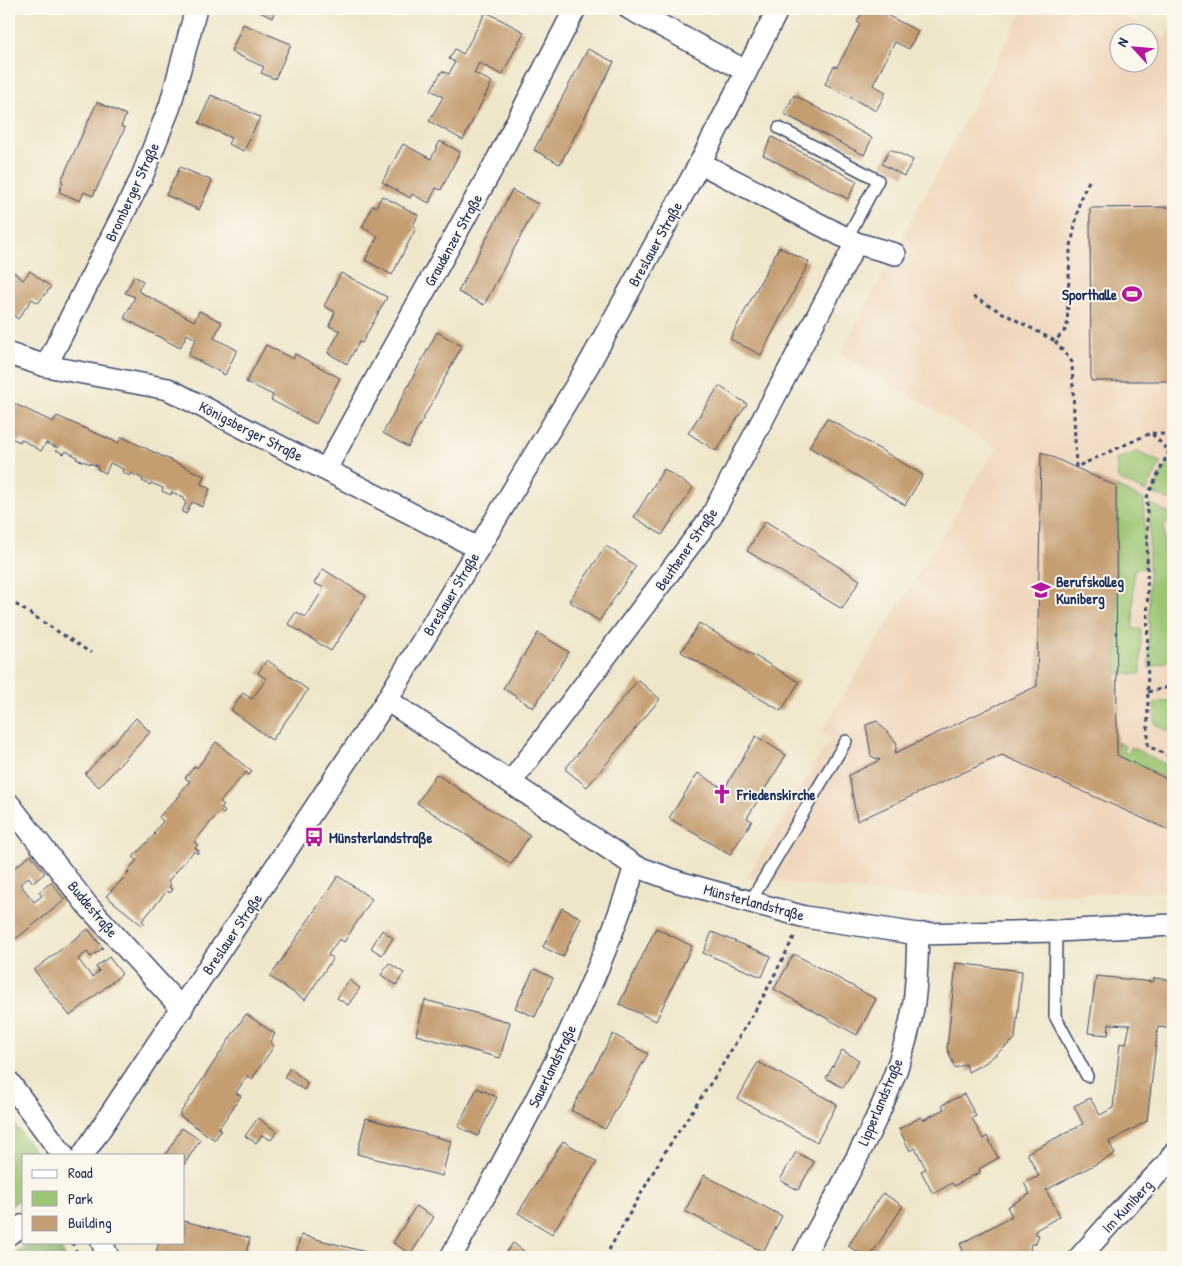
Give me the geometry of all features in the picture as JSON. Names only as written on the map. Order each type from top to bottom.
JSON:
[{"type":"street","name":"Bromberger Straße","points":[[46,366],[141,179],[170,106],[196,9]]},
{"type":"street","name":"Graudenzer Straße","points":[[326,469],[498,158],[575,9]]},
{"type":"street","points":[[630,9],[746,72]]},
{"type":"street","name":"Breslauer Straße","points":[[84,1154],[387,700],[589,364],[700,163],[778,9]]},
{"type":"street","points":[[700,163],[852,240],[895,254]]},
{"type":"street","name":"Beuthener Straße","points":[[511,782],[711,517],[852,240]]},
{"type":"street","name":"Königsberger Straße","points":[[9,354],[46,366],[168,389],[478,548]]},
{"type":"street","name":"Münsterlandstraße","points":[[387,700],[635,866],[679,882],[805,917],[918,934],[1056,931],[1173,925]]},
{"type":"street","name":"Buddestraße","points":[[9,804],[87,904],[182,1009]]},
{"type":"street","name":"Sauerlandstraße","points":[[451,1257],[503,1163],[574,1020],[619,918],[635,866]]},
{"type":"street","name":"Lipperlandstraße","points":[[803,1257],[874,1124],[896,1072],[914,1003],[918,934]]},
{"type":"street","points":[[9,1082],[62,1154]]},
{"type":"street","name":"Im Kuniberg","points":[[1080,1257],[1118,1214],[1172,1161]]},
{"type":"street","points":[[9,1234],[22,1226]]},
{"type":"street","points":[[103,1244],[108,1257]]},
{"type":"lane","points":[[779,128],[878,180],[852,240]]},
{"type":"lane","points":[[750,902],[846,741]]},
{"type":"lane","points":[[1056,931],[1055,1016],[1087,1076]]},
{"type":"path","points":[[1055,341],[1067,328],[1070,251],[1080,199],[1089,181]]},
{"type":"path","points":[[973,297],[1055,341],[1072,362],[1076,467],[1151,433],[1173,435]]},
{"type":"path","points":[[1151,433],[1173,455]]},
{"type":"path","points":[[1169,451],[1147,497],[1148,746],[1173,758]]},
{"type":"path","points":[[9,600],[91,653]]},
{"type":"path","points":[[1148,692],[1173,686]]},
{"type":"path","points":[[605,1257],[663,1155],[720,1069],[757,1006],[805,917]]},
{"type":"path","points":[[73,1244],[79,1257]]},
{"type":"shaded area","name":"Berufskolleg Kuniberg","points":[[1024,9],[1117,9],[1115,12],[1134,22],[1110,22],[1110,72],[1160,72],[1160,36],[1166,39],[1173,24],[1173,891],[929,897],[746,879],[831,738],[821,732],[996,448],[841,353]]},
{"type":"green space","points":[[1137,452],[1161,462],[1146,492],[1118,479],[1116,459]]},
{"type":"green space","points":[[1167,463],[1173,466],[1173,502],[1152,493]]},
{"type":"green space","points":[[1116,486],[1144,500],[1145,568],[1134,569],[1133,629],[1141,629],[1141,674],[1117,674]]},
{"type":"green space","points":[[1149,503],[1172,515],[1172,524],[1164,524],[1164,551],[1171,552],[1172,561],[1167,561],[1167,568],[1172,569],[1172,659],[1149,669]]},
{"type":"green space","points":[[1173,700],[1173,734],[1155,724],[1154,703]]},
{"type":"green space","points":[[1117,742],[1125,746],[1123,752],[1128,753],[1131,747],[1173,768],[1171,781],[1117,755]]},
{"type":"green space","points":[[9,1118],[35,1151],[34,1154],[22,1154],[22,1193],[16,1202],[9,1207]]},
{"type":"green space","points":[[28,1244],[60,1244],[65,1257],[9,1257]]},
{"type":"building","points":[[254,9],[276,9],[272,18]]},
{"type":"building","points":[[864,9],[875,9],[918,31],[909,49],[895,42],[873,85],[886,92],[876,111],[825,84],[834,66],[837,67],[860,24],[857,22]]},
{"type":"building","points":[[486,12],[524,32],[502,75],[479,63],[474,73],[492,82],[463,140],[429,121],[443,97],[431,90],[442,71],[449,74],[455,62],[449,59],[455,49],[463,54]]},
{"type":"building","points":[[243,24],[291,44],[275,79],[261,73],[264,67],[231,52]]},
{"type":"building","points":[[588,49],[614,62],[560,164],[534,150]]},
{"type":"building","points":[[211,95],[260,117],[244,151],[228,144],[231,138],[199,123]]},
{"type":"building","points":[[794,95],[872,138],[864,155],[784,114]]},
{"type":"building","points":[[97,102],[126,115],[121,126],[125,128],[93,196],[84,192],[80,201],[59,192],[63,182],[61,181]]},
{"type":"building","points":[[772,137],[857,181],[848,199],[763,155]]},
{"type":"building","points":[[440,141],[460,152],[441,190],[436,188],[429,203],[412,194],[410,198],[382,182],[403,144],[431,159]]},
{"type":"building","points":[[890,149],[913,160],[904,176],[882,164]]},
{"type":"building","points":[[180,167],[212,181],[199,210],[166,195]]},
{"type":"building","points":[[512,190],[538,204],[484,305],[458,292]]},
{"type":"building","points":[[382,196],[418,215],[413,226],[416,228],[392,275],[365,260],[378,236],[362,227],[373,205],[376,207]]},
{"type":"building","name":"Sporthalle","points":[[1173,207],[1173,381],[1091,381],[1090,208]]},
{"type":"building","points":[[779,247],[809,262],[761,355],[730,339]]},
{"type":"building","points":[[12,271],[23,280],[30,271],[51,287],[38,303],[32,299],[18,319],[9,312],[9,276]]},
{"type":"building","points":[[341,273],[387,297],[362,343],[359,342],[347,364],[328,353],[340,331],[329,326],[335,312],[324,306]]},
{"type":"building","points":[[134,276],[143,281],[138,291],[194,321],[199,311],[222,322],[214,338],[237,350],[225,375],[188,355],[196,339],[187,334],[180,348],[124,318],[135,297],[125,293]]},
{"type":"building","points":[[437,332],[462,346],[408,447],[383,433]]},
{"type":"building","points":[[266,345],[293,359],[295,354],[340,378],[316,424],[271,400],[273,395],[246,382]]},
{"type":"building","points":[[719,386],[747,404],[716,451],[688,433]]},
{"type":"building","points":[[9,401],[53,422],[57,416],[118,443],[122,437],[204,476],[201,484],[210,489],[202,507],[192,502],[186,514],[182,512],[186,502],[183,500],[184,498],[172,492],[171,495],[162,491],[163,488],[151,483],[150,485],[131,473],[130,476],[122,472],[123,469],[110,463],[106,473],[97,469],[98,466],[76,459],[77,457],[66,451],[64,454],[56,450],[58,448],[46,443],[41,451],[21,439],[20,442],[11,438],[12,435],[9,433]]},
{"type":"building","points":[[827,418],[923,475],[905,505],[809,447]]},
{"type":"building","points":[[1041,452],[1116,486],[1117,755],[1173,782],[1173,832],[1002,755],[857,821],[849,775],[880,760],[871,756],[866,725],[877,721],[897,743],[895,753],[1037,686]]},
{"type":"building","points":[[664,469],[693,488],[662,535],[634,517]]},
{"type":"building","points":[[765,521],[860,580],[842,609],[747,551]]},
{"type":"building","points":[[606,546],[636,566],[599,621],[569,601]]},
{"type":"building","points":[[323,569],[366,596],[331,651],[288,624],[296,612],[306,617],[324,588],[314,583]]},
{"type":"building","points":[[699,623],[799,682],[781,711],[681,652]]},
{"type":"building","points":[[538,633],[569,652],[533,708],[503,688]]},
{"type":"building","points":[[267,660],[308,690],[272,740],[231,710],[243,693],[252,699],[266,679],[258,673]]},
{"type":"building","points":[[638,680],[660,699],[587,787],[565,769]]},
{"type":"building","points":[[136,718],[150,732],[99,787],[85,774]]},
{"type":"building","name":"Friedenskirche","points":[[756,736],[786,755],[747,818],[752,821],[730,855],[669,818],[698,773],[724,789]]},
{"type":"building","points":[[216,742],[252,772],[249,775],[246,772],[220,802],[224,805],[221,808],[225,812],[223,814],[220,811],[194,842],[198,845],[195,848],[199,851],[197,854],[194,851],[168,881],[171,884],[169,887],[173,890],[170,893],[167,891],[142,921],[145,924],[143,926],[106,896],[129,873],[127,872],[137,860],[133,857],[155,834],[163,821],[159,817],[181,794],[190,781],[185,778],[195,766],[197,768]]},
{"type":"building","points":[[436,774],[530,835],[511,864],[417,803]]},
{"type":"building","points":[[31,855],[45,873],[33,883],[29,877],[20,884],[34,902],[42,896],[39,892],[51,882],[65,900],[13,941],[9,937],[9,869],[10,871]]},
{"type":"building","points":[[338,876],[372,899],[344,942],[339,939],[328,955],[333,958],[305,1000],[270,977]]},
{"type":"building","points":[[562,908],[581,918],[563,957],[543,947]]},
{"type":"building","points":[[656,928],[692,946],[656,1021],[619,1004]]},
{"type":"building","points":[[88,929],[103,948],[91,957],[87,952],[78,959],[92,977],[99,971],[96,967],[109,957],[122,974],[70,1016],[34,970]]},
{"type":"building","points":[[382,930],[393,938],[382,955],[371,948]]},
{"type":"building","points":[[712,932],[771,956],[762,977],[703,953]]},
{"type":"building","points":[[794,954],[876,999],[857,1035],[774,989]]},
{"type":"building","points":[[389,963],[404,973],[396,985],[381,975]]},
{"type":"building","points":[[956,963],[1022,971],[1015,1039],[985,1063],[968,1072],[966,1064],[955,1068],[947,1048]]},
{"type":"building","points":[[534,969],[553,978],[535,1017],[515,1008]]},
{"type":"building","points":[[1096,976],[1153,982],[1154,978],[1173,980],[1173,1029],[1158,1027],[1147,1121],[1109,1142],[1115,1154],[1046,1190],[1060,1216],[1036,1230],[1035,1234],[1039,1235],[1035,1245],[1032,1243],[1030,1248],[1035,1257],[966,1257],[960,1244],[1012,1216],[1007,1207],[1030,1194],[1024,1183],[1039,1176],[1027,1153],[1083,1124],[1074,1106],[1090,1098],[1100,1115],[1113,1108],[1120,1043],[1126,1044],[1130,1025],[1109,1024],[1108,1035],[1088,1033]]},
{"type":"building","points":[[349,980],[360,988],[348,1005],[337,998]]},
{"type":"building","points":[[425,1000],[510,1022],[500,1058],[416,1035]]},
{"type":"building","points":[[246,1014],[275,1034],[270,1043],[274,1046],[252,1079],[247,1076],[236,1093],[241,1096],[219,1128],[221,1130],[215,1140],[179,1115]]},
{"type":"building","points":[[613,1034],[648,1054],[605,1129],[571,1110]]},
{"type":"building","points":[[842,1050],[859,1060],[843,1088],[826,1078]]},
{"type":"building","points":[[758,1062],[837,1104],[817,1142],[738,1099]]},
{"type":"building","points":[[290,1068],[308,1083],[304,1090],[284,1077]]},
{"type":"building","points":[[477,1088],[497,1097],[478,1136],[458,1127]]},
{"type":"building","points":[[964,1094],[976,1116],[972,1118],[983,1139],[987,1136],[998,1158],[979,1169],[980,1172],[954,1186],[952,1183],[933,1194],[921,1171],[926,1169],[915,1148],[910,1151],[899,1129],[921,1117],[923,1120],[944,1109],[942,1105]]},
{"type":"building","points":[[258,1118],[277,1132],[271,1140],[262,1135],[256,1143],[245,1136]]},
{"type":"building","points":[[366,1118],[451,1141],[442,1176],[357,1154]]},
{"type":"building","points":[[182,1128],[200,1140],[185,1163],[185,1154],[166,1154]]},
{"type":"building","points":[[563,1141],[597,1162],[552,1234],[518,1213]]},
{"type":"building","points":[[796,1152],[814,1162],[798,1190],[780,1180]]},
{"type":"building","points":[[704,1175],[782,1216],[763,1252],[685,1211]]},
{"type":"building","points":[[883,1193],[903,1206],[870,1257],[865,1257],[848,1246]]},
{"type":"building","points":[[416,1206],[434,1217],[411,1254],[393,1243]]},
{"type":"building","points":[[185,1221],[250,1238],[245,1257],[177,1257],[156,1252],[158,1244],[185,1244]]},
{"type":"building","points":[[301,1235],[385,1257],[295,1257]]},
{"type":"building","points":[[513,1243],[532,1257],[503,1257]]},
{"type":"place","name":"Sporthalle","points":[[1132,294]]},
{"type":"place","name":"Berufskolleg Kuniberg","points":[[1041,590]]},
{"type":"place","name":"Friedenskirche","points":[[722,794]]},
{"type":"place","name":"Münsterlandstraße","points":[[314,837]]}]
